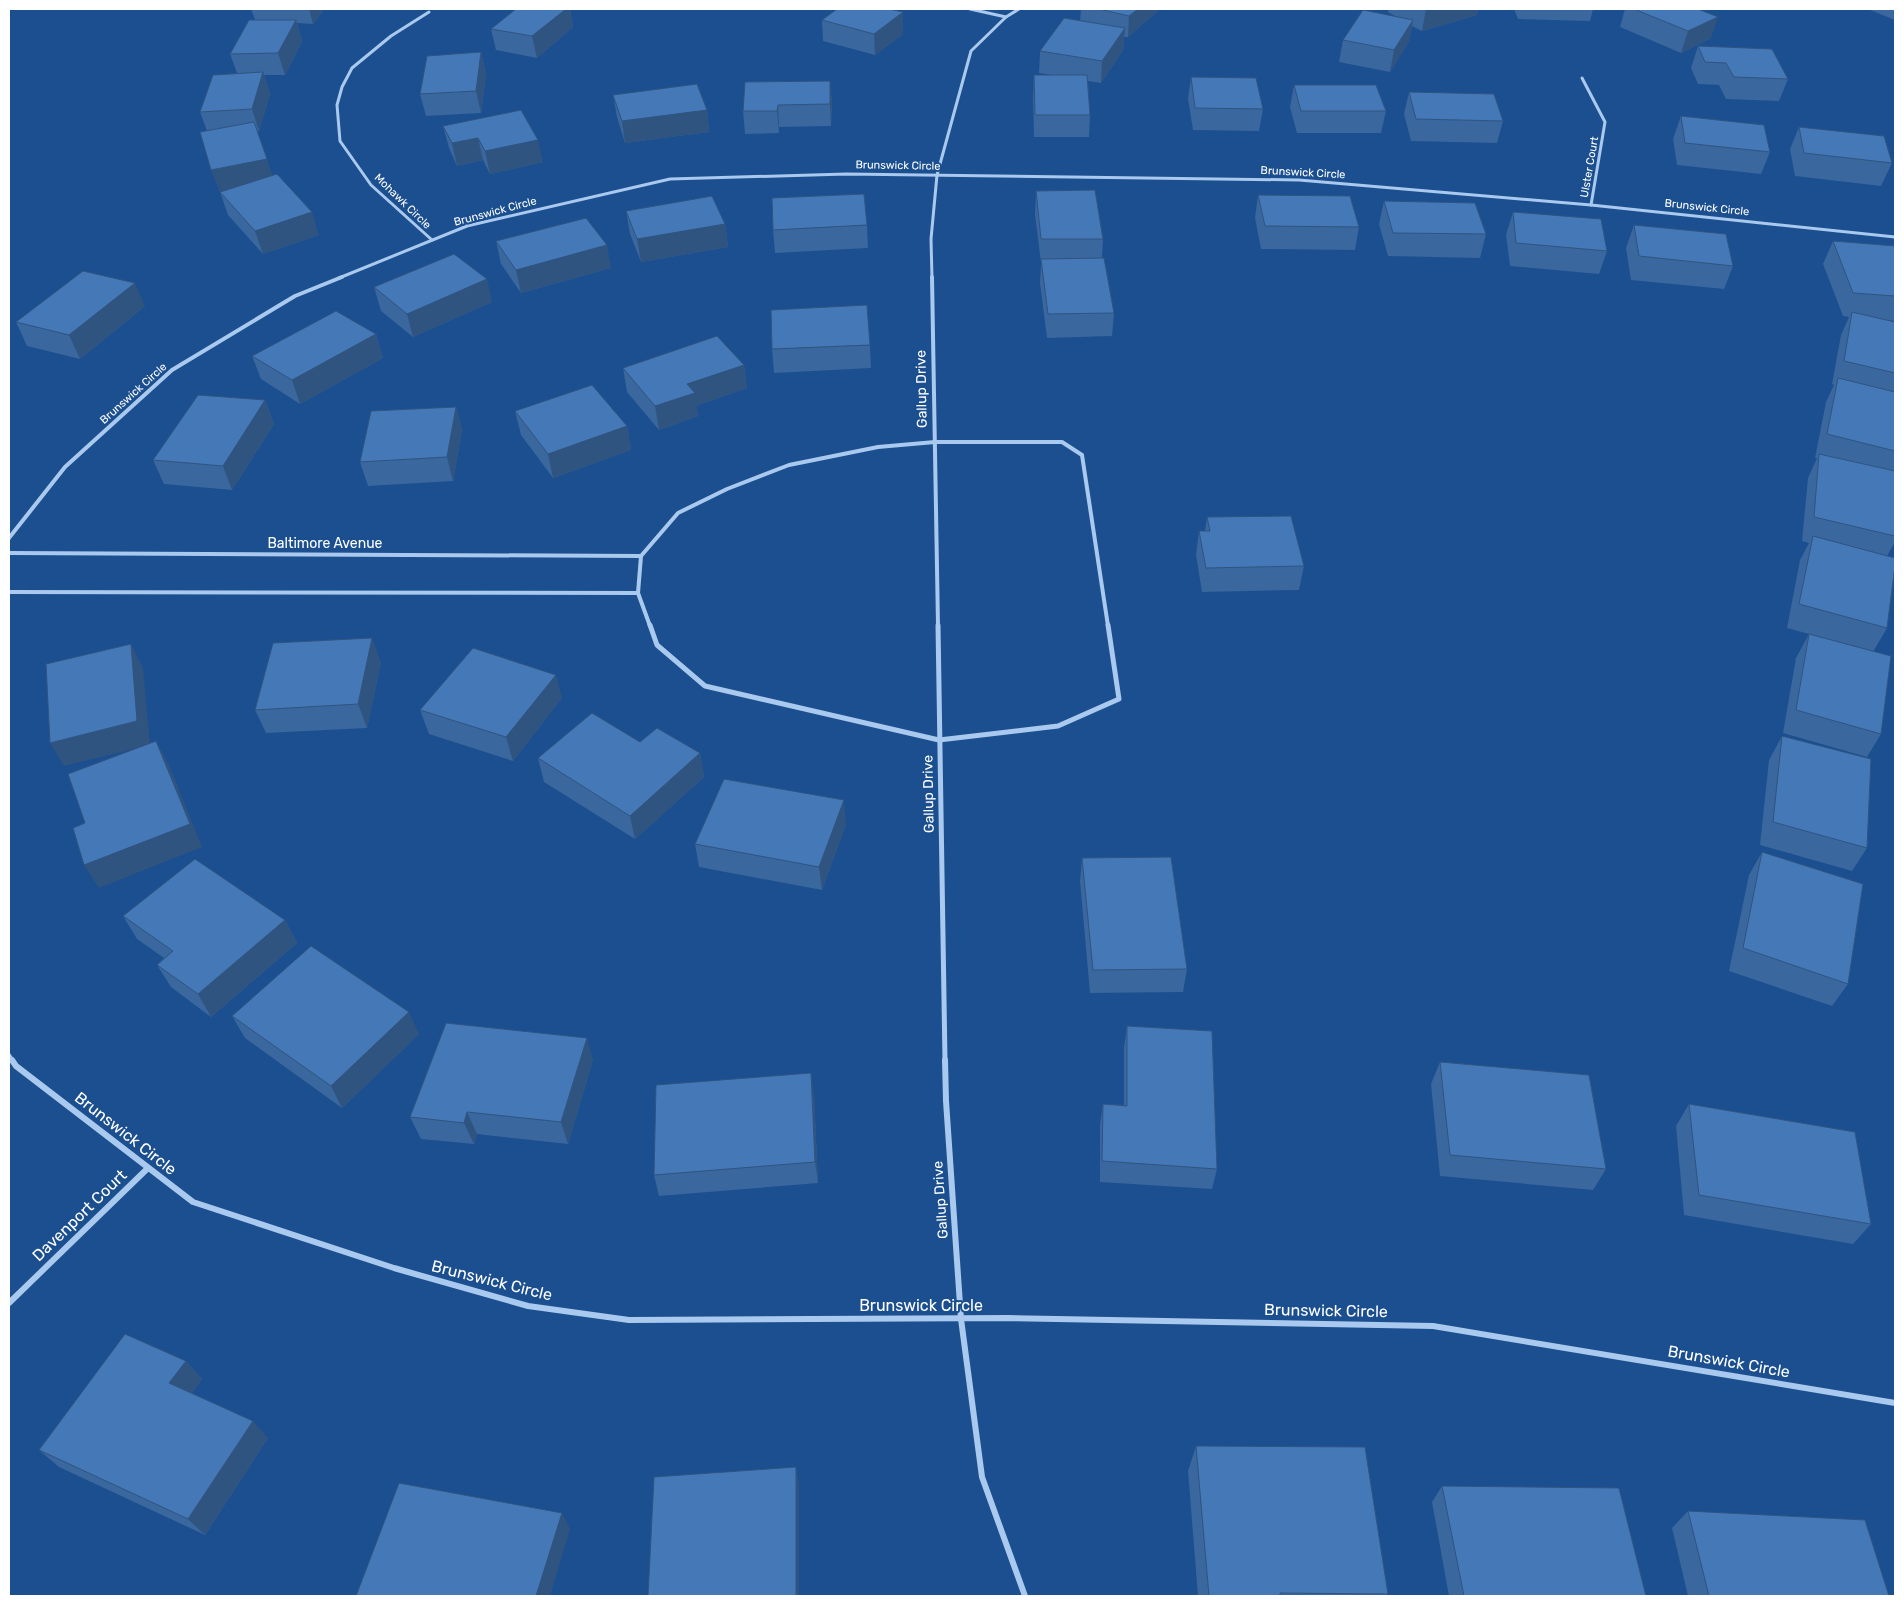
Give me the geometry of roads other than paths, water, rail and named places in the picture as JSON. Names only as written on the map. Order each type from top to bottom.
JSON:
[{"type":"street","points":[[970,9],[1006,17]]},
{"type":"street","name":"Gallup Drive","points":[[1019,9],[1006,17],[971,51],[936,175],[932,239],[946,1100],[961,1319],[982,1477],[1025,1596]]},
{"type":"street","name":"Mohawk Circle","points":[[429,12],[391,36],[352,68],[342,88],[337,105],[340,141],[371,186],[432,240]]},
{"type":"street","name":"Ulster Court","points":[[1582,78],[1605,122],[1591,205]]},
{"type":"street","name":"Brunswick Circle","points":[[9,538],[65,467],[172,370],[295,296],[467,226],[670,179],[846,174],[1299,180],[1591,205],[1895,237]]},
{"type":"street","points":[[935,442],[1062,442],[1082,455],[1119,699],[1058,726],[940,740],[705,686],[657,645],[638,593],[640,556],[678,513],[726,489],[789,465],[878,447],[935,442]]},
{"type":"street","name":"Baltimore Avenue","points":[[9,553],[640,556]]},
{"type":"street","points":[[9,592],[638,593]]},
{"type":"street","name":"Brunswick Circle","points":[[9,1056],[16,1066],[193,1202],[394,1268],[528,1306],[629,1320],[961,1319],[1434,1326],[1895,1403]]},
{"type":"street","name":"Davenport Court","points":[[9,1303],[148,1168]]}]
